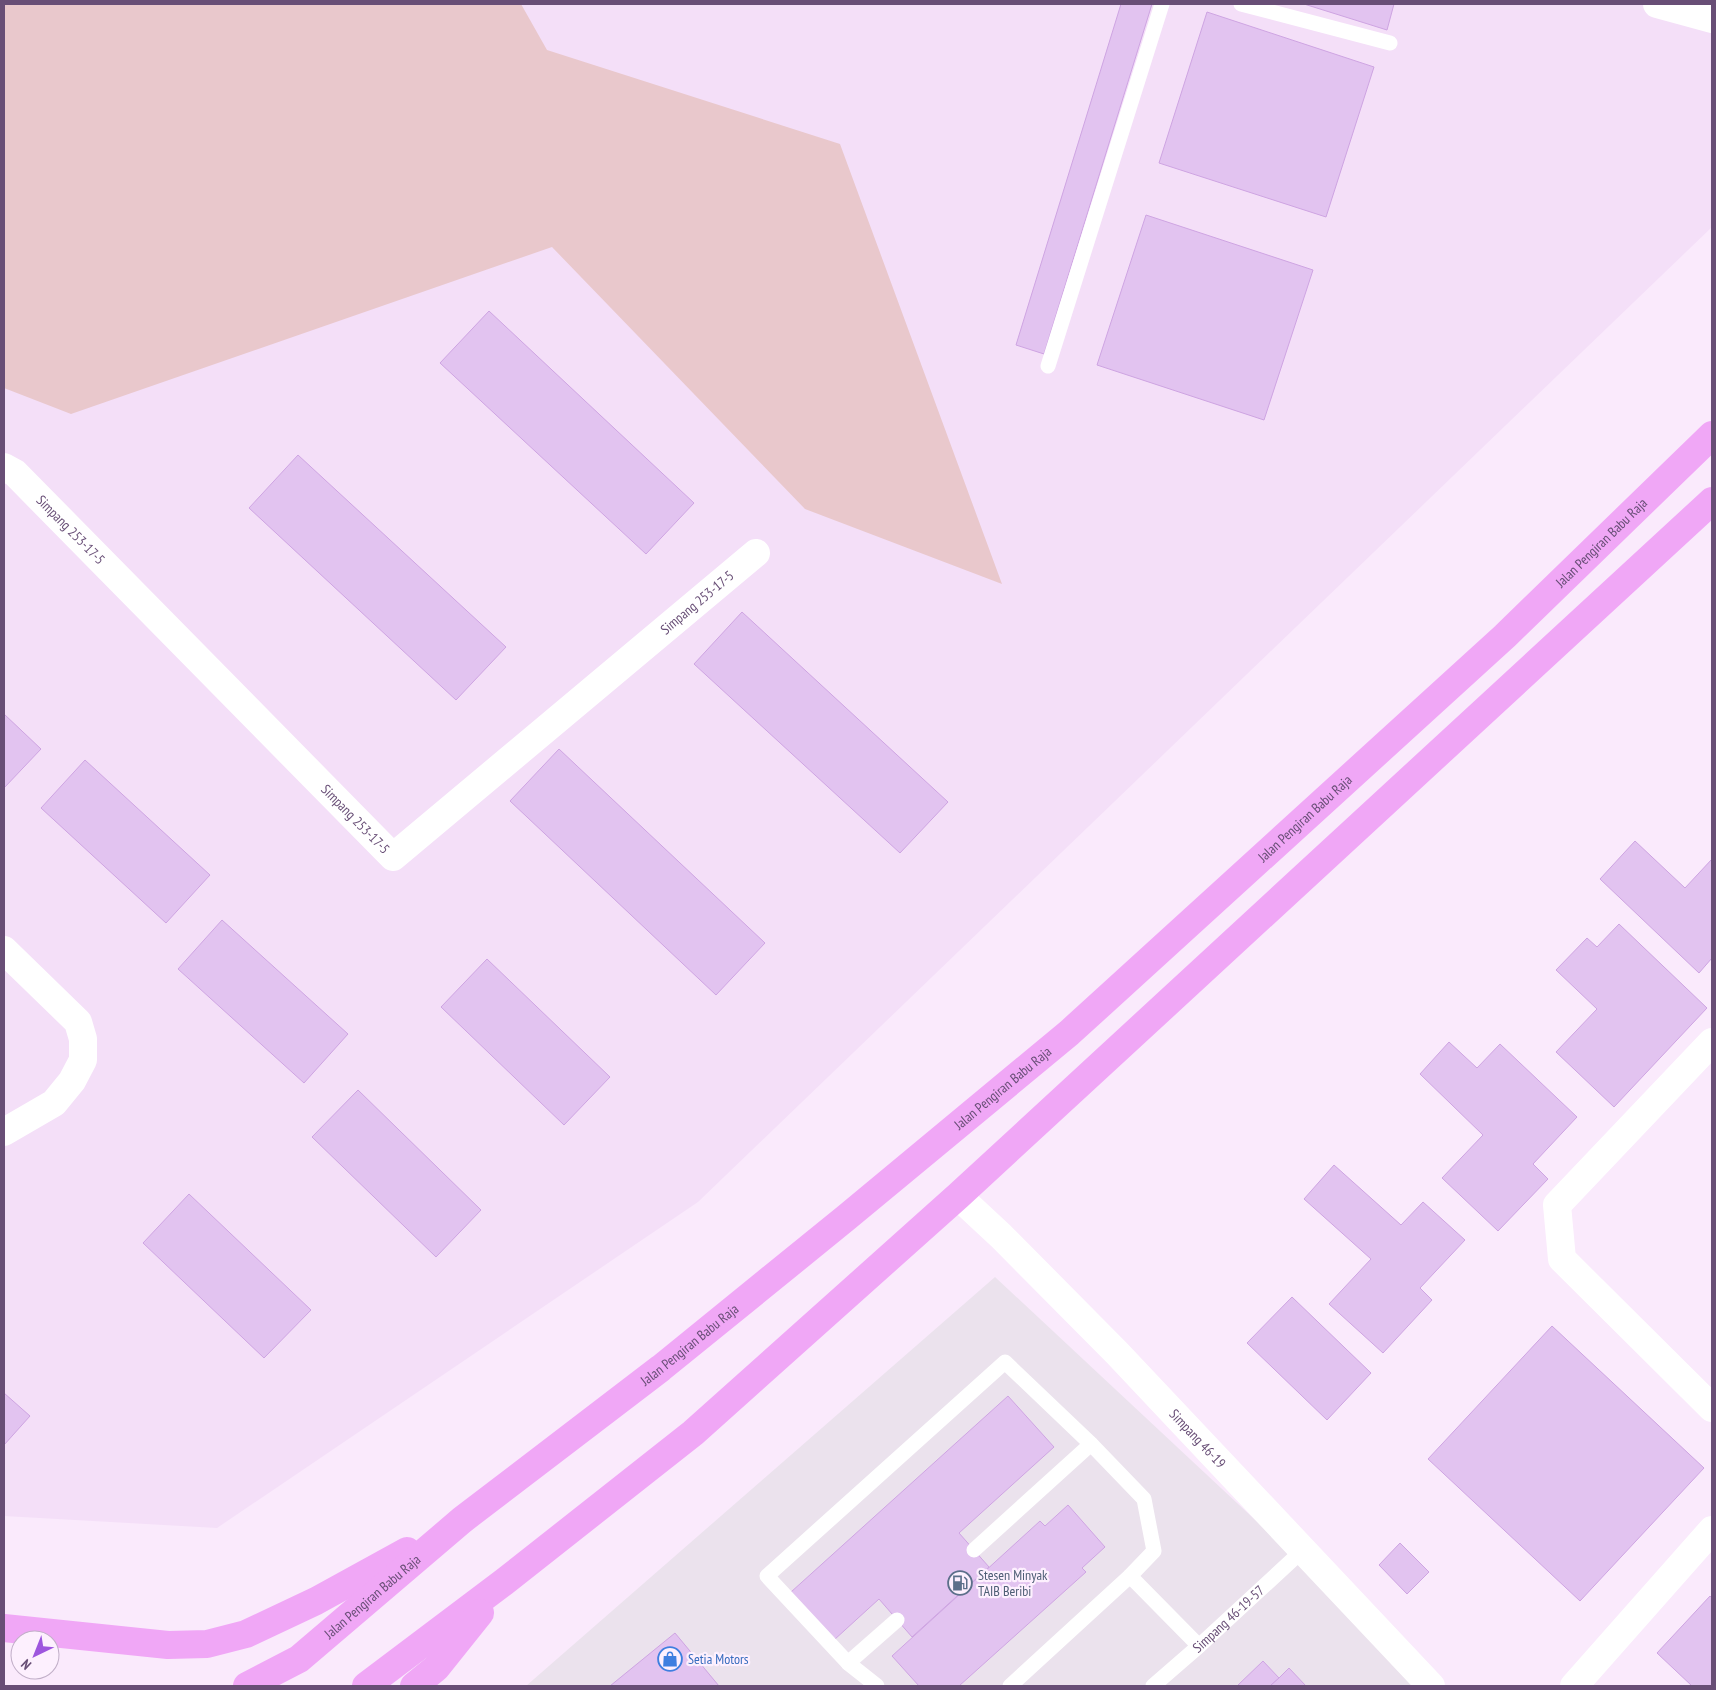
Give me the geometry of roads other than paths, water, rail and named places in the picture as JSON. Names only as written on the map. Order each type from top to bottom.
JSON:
[{"type":"main road","name":"Jalan Pengiran Babu Raja","points":[[247,1686],[299,1659],[462,1520],[660,1368],[848,1217],[1069,1033],[1505,636],[1712,435]]},
{"type":"main road","points":[[366,1686],[504,1582],[693,1433],[958,1196],[1712,501]]},
{"type":"main road","points":[[4,1628],[168,1645],[206,1644],[246,1634],[316,1601],[462,1520]]},
{"type":"main road","points":[[414,1686],[436,1668],[504,1582]]},
{"type":"street","points":[[1657,4],[1712,19]]},
{"type":"street","name":"Simpang 253-17-5","points":[[4,467],[15,473],[393,857],[756,552]]},
{"type":"street","points":[[4,950],[78,1022],[83,1039],[83,1060],[72,1081],[54,1103],[4,1132]]},
{"type":"street","points":[[1712,1042],[1557,1205],[1562,1258],[1712,1408]]},
{"type":"street","name":"Simpang 46-19","points":[[958,1196],[1001,1236],[1117,1353],[1431,1686]]},
{"type":"street","points":[[1574,1686],[1712,1530]]},
{"type":"lane","points":[[1048,366],[1162,4]]},
{"type":"lane","points":[[1241,4],[1390,43]]},
{"type":"lane","points":[[877,1686],[848,1663],[767,1576],[1005,1362],[1091,1444],[1144,1498],[1154,1551],[1130,1576],[1010,1686]]},
{"type":"lane","points":[[974,1550],[1091,1444]]},
{"type":"lane","name":"Simpang 46-19-57","points":[[1153,1686],[1303,1550]]},
{"type":"lane","points":[[1130,1576],[1199,1646]]},
{"type":"lane","points":[[848,1663],[897,1620]]},
{"type":"place","name":"Stesen Minyak TAIB Beribi","points":[[960,1583]]},
{"type":"place","name":"Setia Motors","points":[[670,1659]]}]
